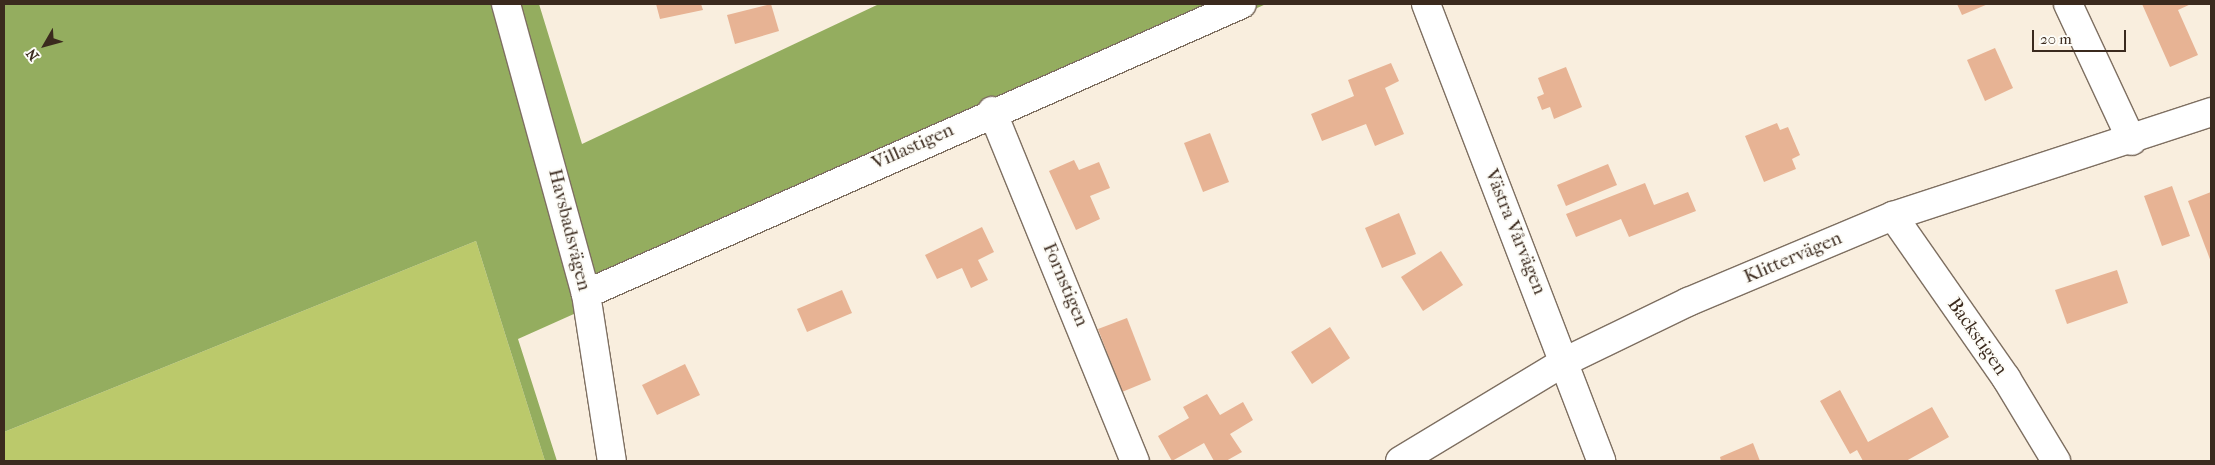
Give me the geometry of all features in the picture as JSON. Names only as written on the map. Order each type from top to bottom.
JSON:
[{"type":"street","name":"Havsbadsvägen","points":[[506,4],[586,294],[612,461]]},
{"type":"street","name":"Villastigen","points":[[586,294],[992,111],[1242,4]]},
{"type":"street","name":"Västra Vårvägen","points":[[1426,4],[1566,361],[1601,461]]},
{"type":"street","points":[[2068,4],[2132,141]]},
{"type":"street","name":"Fornstigen","points":[[992,111],[1135,461]]},
{"type":"street","name":"Klittervägen","points":[[1400,461],[1566,361],[1688,302],[1893,216],[2132,141],[2211,112]]},
{"type":"street","name":"Backstigen","points":[[1893,216],[2006,378],[2056,461]]},
{"type":"green space","points":[[4,4],[539,4],[582,144],[879,4],[1266,4],[518,339],[557,461],[545,461],[476,241],[4,432]]},
{"type":"green space","points":[[476,241],[545,461],[4,461],[4,432]]},
{"type":"building","points":[[656,4],[701,4],[703,10],[660,19]]},
{"type":"building","points":[[771,4],[779,31],[735,44],[727,15]]},
{"type":"building","points":[[1957,4],[1988,4],[1962,15]]},
{"type":"building","points":[[2142,4],[2191,4],[2178,10],[2198,55],[2170,67]]},
{"type":"building","points":[[1995,48],[2013,88],[1985,101],[1967,60]]},
{"type":"building","points":[[1391,63],[1399,81],[1385,88],[1404,134],[1375,146],[1366,124],[1322,141],[1311,114],[1354,96],[1348,80]]},
{"type":"building","points":[[1566,67],[1582,107],[1554,119],[1550,107],[1542,110],[1537,97],[1544,94],[1538,78]]},
{"type":"building","points":[[1777,123],[1780,130],[1788,127],[1800,155],[1792,159],[1796,169],[1764,182],[1745,136]]},
{"type":"building","points":[[1210,133],[1229,182],[1203,192],[1184,143]]},
{"type":"building","points":[[1074,160],[1079,170],[1099,162],[1110,188],[1090,196],[1100,219],[1076,230],[1049,171]]},
{"type":"building","points":[[1608,164],[1617,185],[1566,206],[1557,185]]},
{"type":"building","points":[[1645,183],[1654,205],[1688,192],[1696,211],[1629,237],[1621,219],[1576,237],[1566,214]]},
{"type":"building","points":[[2172,186],[2190,236],[2162,246],[2144,196]]},
{"type":"building","points":[[2211,192],[2211,262],[2188,201]]},
{"type":"building","points":[[1399,213],[1416,254],[1382,268],[1365,228]]},
{"type":"building","points":[[982,227],[994,252],[978,260],[988,280],[971,288],[962,268],[937,279],[925,255]]},
{"type":"building","points":[[1441,251],[1463,285],[1423,311],[1401,277]]},
{"type":"building","points":[[2117,270],[2128,303],[2067,324],[2055,290]]},
{"type":"building","points":[[842,290],[852,313],[807,332],[797,309]]},
{"type":"building","points":[[1127,318],[1151,380],[1122,392],[1098,329]]},
{"type":"building","points":[[1330,327],[1350,358],[1312,384],[1291,352]]},
{"type":"building","points":[[685,364],[700,395],[657,415],[642,385]]},
{"type":"building","points":[[1840,390],[1868,442],[1932,407],[1949,437],[1906,461],[1863,461],[1857,450],[1850,454],[1820,401]]},
{"type":"building","points":[[1207,394],[1220,415],[1243,402],[1253,420],[1230,434],[1242,452],[1226,461],[1214,461],[1204,443],[1172,461],[1158,436],[1189,418],[1183,407]]},
{"type":"building","points":[[1753,443],[1760,461],[1721,461],[1720,457]]}]
